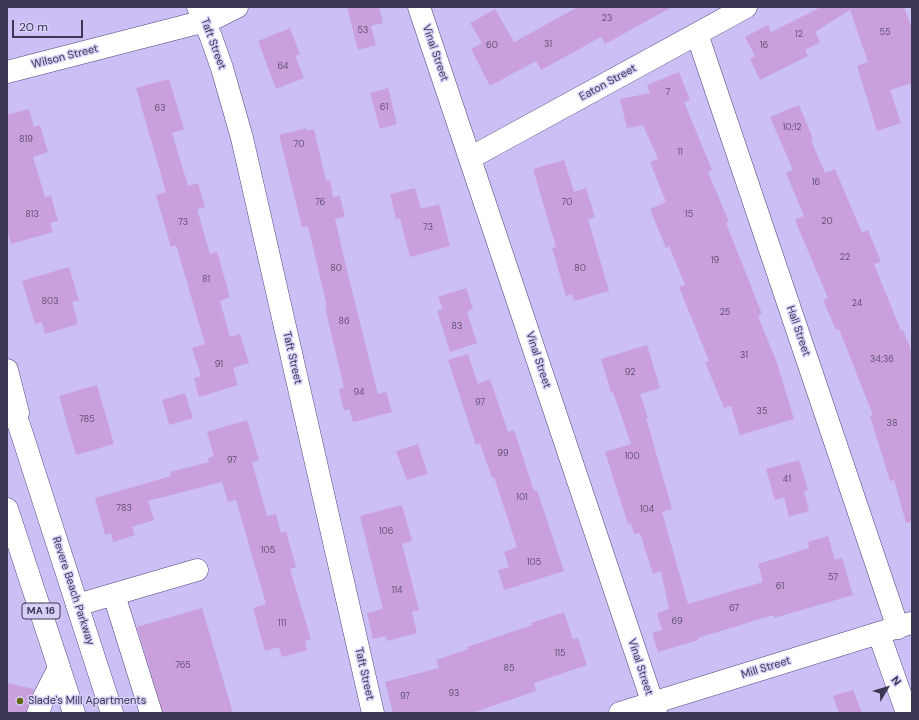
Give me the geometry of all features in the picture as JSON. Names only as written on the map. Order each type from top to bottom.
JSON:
[{"type":"main road","name":"Wilson Street","points":[[7,72],[202,14],[217,17],[237,7]]},
{"type":"main road","name":"Vinal Street","points":[[419,7],[654,708]]},
{"type":"main road","name":"Eaton Street","points":[[470,158],[746,7]]},
{"type":"main road","name":"Taft Street","points":[[202,14],[227,83],[242,138],[373,713]]},
{"type":"main road","name":"Hall Street","points":[[698,34],[896,628],[907,713]]},
{"type":"main road","name":"Revere Beach Parkway","points":[[7,370],[33,468]]},
{"type":"main road","name":"Revere Beach Parkway","points":[[7,394],[33,468],[112,713]]},
{"type":"main road","name":"MA 16","points":[[7,509],[74,713]]},
{"type":"main road","points":[[77,605],[197,570]]},
{"type":"main road","points":[[114,594],[151,713]]},
{"type":"main road","name":"Mill Street","points":[[620,713],[654,708],[896,628]]},
{"type":"main road","points":[[38,713],[43,698],[59,668]]},
{"type":"building","points":[[347,7],[379,7],[383,23],[371,26],[376,45],[358,50]]},
{"type":"building","points":[[578,7],[672,7],[605,44],[601,37],[541,70],[536,61],[490,86],[471,49],[482,43],[470,23],[495,9],[514,42]]},
{"type":"building","points":[[821,7],[904,7],[912,29],[912,83],[890,90],[901,123],[877,131],[857,66],[868,62],[850,10],[815,32],[820,42],[805,50],[808,56],[760,80],[750,59],[755,56],[745,37],[768,25],[771,32]]},
{"type":"building","points":[[290,28],[300,54],[295,56],[304,78],[276,89],[258,41]]},
{"type":"building","points":[[679,72],[690,100],[684,102],[712,170],[708,172],[729,222],[726,223],[762,314],[758,316],[777,363],[794,419],[740,435],[731,406],[724,408],[705,362],[709,361],[679,287],[685,285],[669,246],[666,248],[650,209],[666,202],[650,162],[658,159],[643,125],[627,128],[620,99],[650,93],[647,85]]},
{"type":"building","points":[[169,79],[184,129],[172,133],[188,186],[198,183],[205,207],[197,209],[210,254],[217,252],[230,297],[220,301],[230,337],[240,334],[249,363],[233,368],[238,385],[199,397],[194,378],[201,376],[192,348],[205,344],[176,245],[171,247],[156,195],[166,192],[136,88]]},
{"type":"building","points":[[388,88],[397,124],[380,129],[370,93]]},
{"type":"building","points":[[799,105],[813,139],[811,140],[825,173],[835,169],[862,233],[868,230],[881,262],[874,264],[901,331],[903,330],[912,352],[912,522],[906,523],[894,480],[890,481],[870,416],[873,415],[839,329],[836,330],[823,300],[828,298],[795,220],[804,216],[786,173],[793,170],[770,117]]},
{"type":"building","points":[[29,109],[34,127],[40,125],[48,152],[33,157],[45,197],[51,196],[58,221],[50,223],[53,232],[11,244],[7,230],[7,115]]},
{"type":"building","points":[[307,128],[307,131],[314,129],[326,181],[330,180],[333,197],[340,196],[345,217],[335,219],[349,279],[378,394],[386,392],[392,412],[353,422],[349,409],[344,411],[339,389],[344,388],[308,226],[302,227],[279,135]]},
{"type":"building","points":[[564,160],[574,192],[586,188],[595,217],[588,219],[609,291],[574,301],[572,294],[566,296],[552,248],[556,247],[533,169]]},
{"type":"building","points":[[415,188],[421,209],[439,204],[450,246],[410,257],[400,218],[396,219],[390,194]]},
{"type":"building","points":[[69,267],[79,300],[72,302],[78,324],[45,334],[42,322],[35,324],[22,281]]},
{"type":"building","points":[[466,288],[473,309],[467,312],[477,343],[450,352],[437,311],[443,309],[438,297]]},
{"type":"building","points":[[647,345],[660,388],[640,394],[648,418],[646,418],[672,509],[662,512],[688,604],[763,582],[758,564],[809,548],[808,542],[828,536],[835,560],[842,558],[853,595],[774,618],[773,615],[658,652],[652,633],[662,630],[657,613],[669,609],[661,571],[653,574],[640,533],[634,534],[631,523],[628,524],[605,452],[631,444],[613,392],[611,392],[601,359]]},
{"type":"building","points":[[468,354],[478,384],[490,379],[508,432],[514,430],[534,491],[537,490],[564,571],[504,590],[498,570],[509,567],[504,552],[517,547],[494,477],[492,478],[480,443],[476,445],[448,360]]},
{"type":"building","points":[[97,385],[114,444],[76,455],[59,396]]},
{"type":"building","points":[[185,393],[193,418],[169,425],[162,400]]},
{"type":"building","points":[[247,420],[259,460],[252,462],[267,516],[276,514],[281,533],[286,531],[296,567],[290,569],[311,639],[305,641],[307,650],[282,657],[279,647],[265,651],[253,608],[266,604],[236,500],[228,502],[222,482],[148,501],[154,520],[132,527],[135,535],[113,542],[111,533],[105,535],[95,498],[171,476],[170,472],[209,462],[208,458],[214,456],[207,432]]},
{"type":"building","points":[[418,444],[428,474],[407,480],[396,451]]},
{"type":"building","points":[[799,460],[808,490],[804,491],[809,511],[789,517],[784,497],[775,500],[766,469]]},
{"type":"building","points":[[402,505],[412,541],[402,544],[419,610],[412,612],[417,633],[387,641],[386,636],[373,639],[367,613],[383,609],[360,516]]},
{"type":"building","points":[[202,608],[233,713],[163,713],[137,627]]},
{"type":"building","points":[[564,612],[573,639],[578,638],[587,665],[534,683],[536,691],[472,713],[393,713],[385,682],[439,668],[436,660],[468,649],[467,647],[532,625],[531,623]]},
{"type":"building","name":"Slade's Mill Apartments","points":[[7,683],[34,689],[26,713],[7,713]]},
{"type":"building","points":[[853,690],[862,713],[839,713],[833,696]]},
{"type":"place","name":"Slade's Mill Apartments","points":[[20,701]]}]
